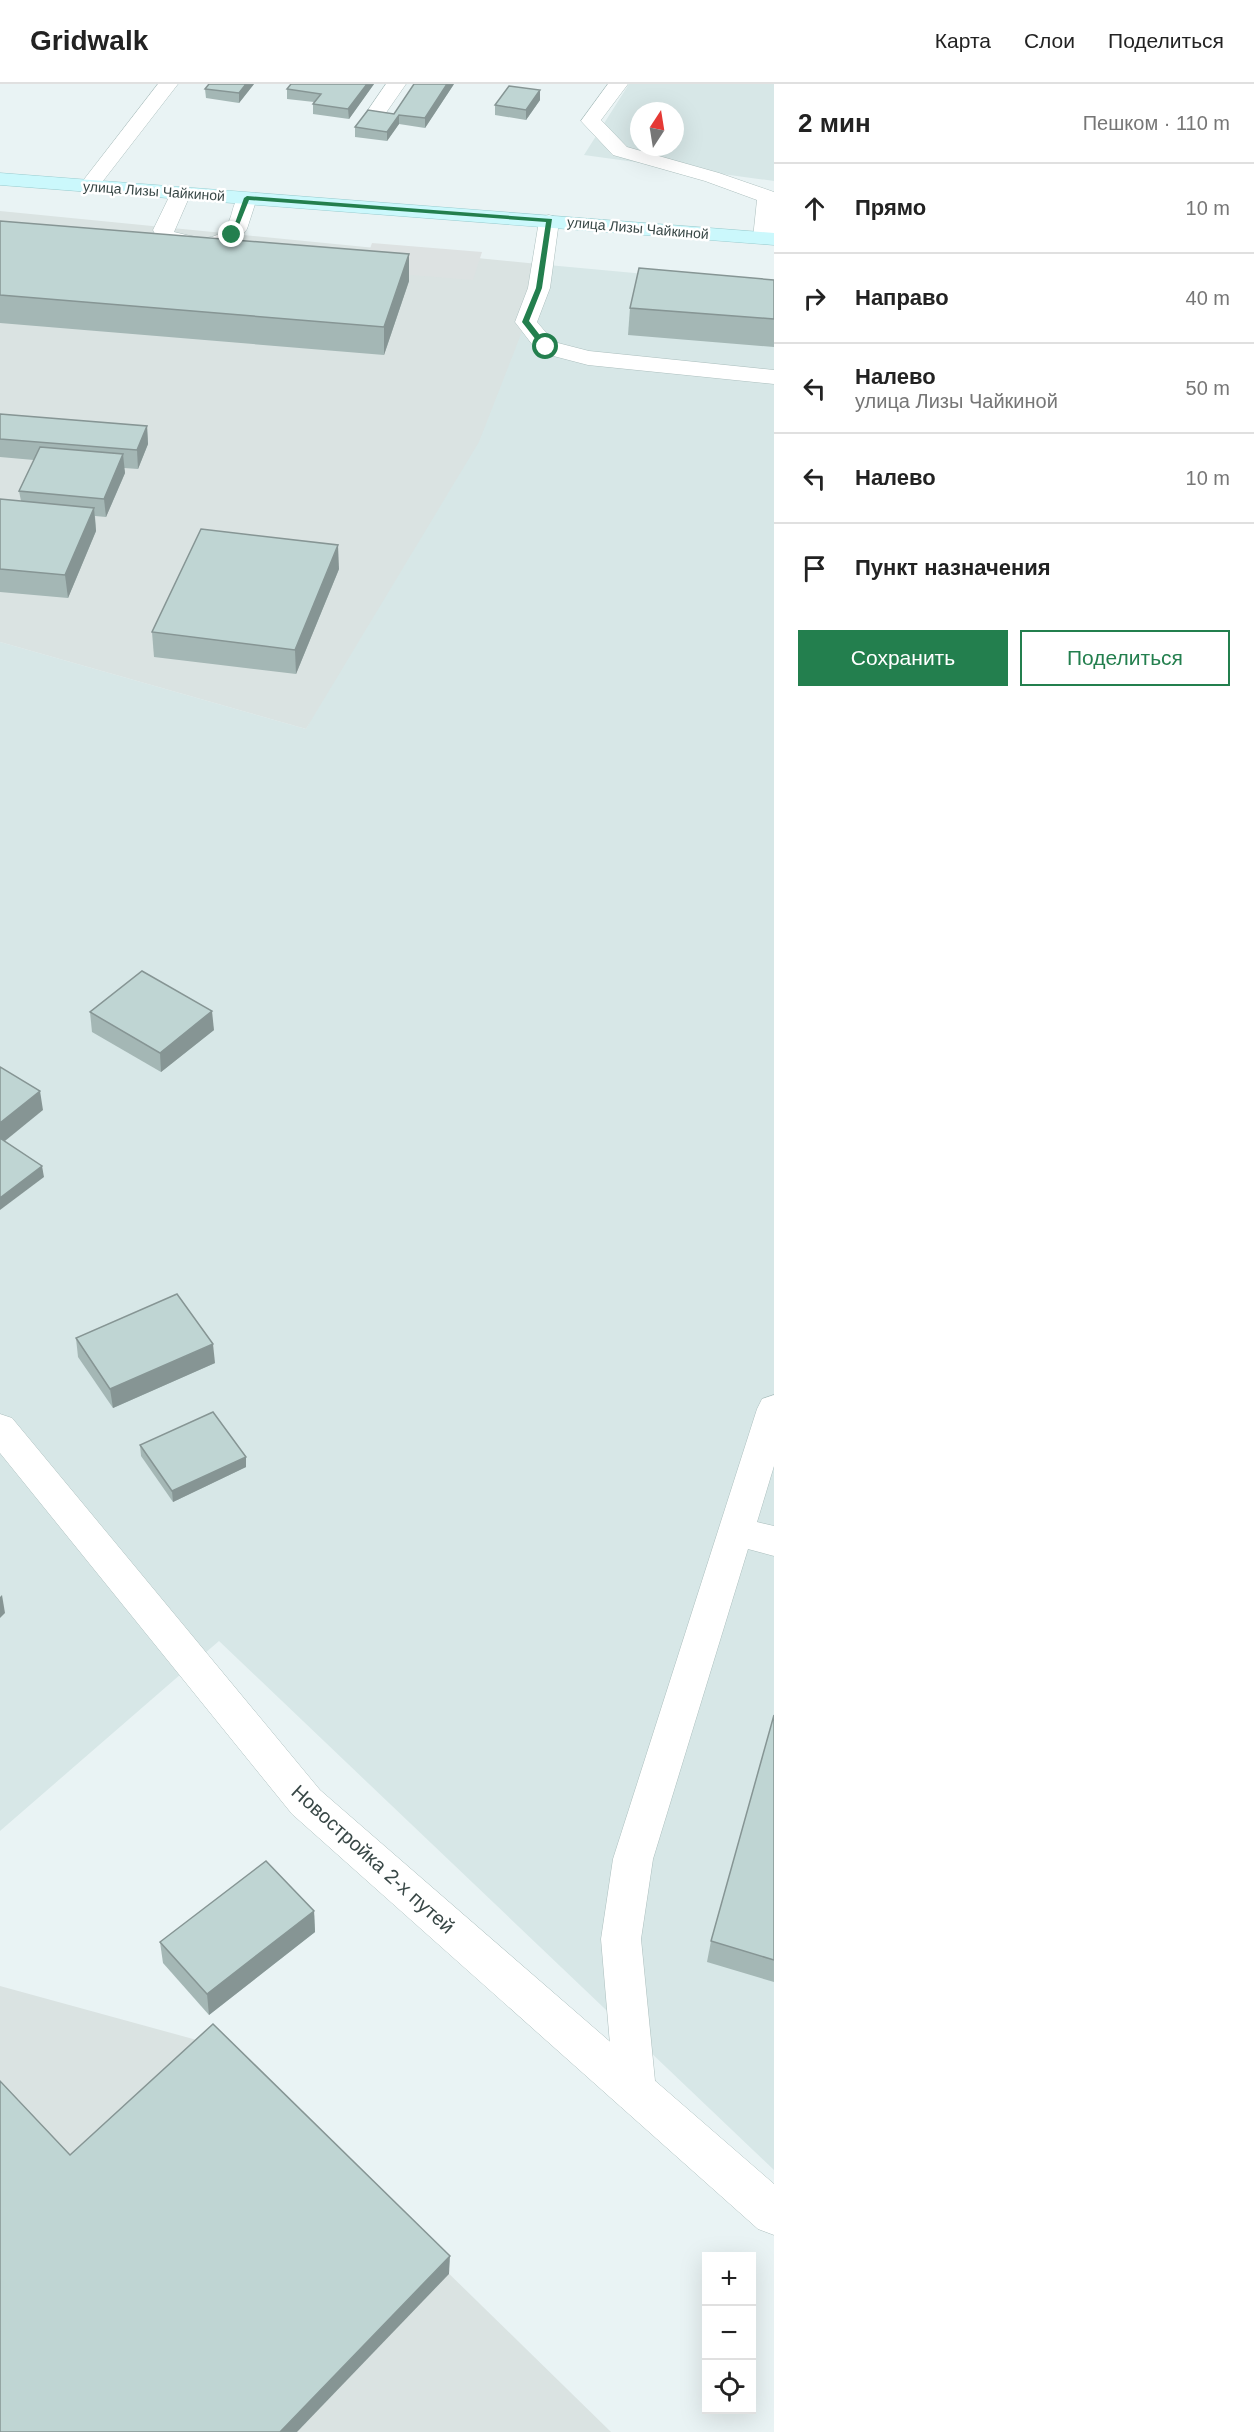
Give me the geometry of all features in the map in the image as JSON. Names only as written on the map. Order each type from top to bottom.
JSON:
[{"type":"street","points":[[89,186],[168,84]]},
{"type":"street","points":[[374,116],[396,84]]},
{"type":"street","points":[[618,84],[591,121],[620,151],[712,177],[771,190],[769,238]]},
{"type":"street","name":"улица Лизы Чайкиной","points":[[0,178],[769,238]]},
{"type":"street","points":[[181,193],[163,230],[165,236],[212,243],[223,242],[232,236],[247,198]]},
{"type":"street","points":[[549,220],[539,288],[526,322],[546,347],[588,358],[774,376]]},
{"type":"street","points":[[635,2091],[621,1939],[633,1859],[774,1408]]},
{"type":"street","name":"Новостройка 2-х путей","points":[[0,1428],[306,1802],[774,2213]]},
{"type":"street","points":[[736,1531],[774,1540]]},
{"type":"shaded area","points":[[629,84],[774,84],[774,181],[584,155]]},
{"type":"shaded area","points":[[0,211],[548,265],[479,442],[306,729],[0,642]]},
{"type":"shaded area","points":[[372,243],[482,252],[473,280],[362,271]]},
{"type":"shaded area","points":[[548,265],[774,286],[774,2170],[219,1641],[0,1831],[0,642],[306,729]]},
{"type":"shaded area","points":[[0,1986],[215,2045],[611,2432],[0,2432]]},
{"type":"building","points":[[209,84],[246,84],[239,93],[205,89]]},
{"type":"building","points":[[291,84],[367,84],[348,109],[313,104],[321,94],[287,89]]},
{"type":"building","points":[[414,84],[447,84],[425,118],[399,115],[387,132],[355,127],[368,110],[394,114]]},
{"type":"building","points":[[509,86],[540,90],[526,110],[495,105]]},
{"type":"building","points":[[0,221],[409,254],[384,327],[0,295]]},
{"type":"building","points":[[639,268],[774,280],[774,319],[630,308]]},
{"type":"building","points":[[0,414],[147,426],[137,450],[0,439]]},
{"type":"building","points":[[40,447],[123,454],[104,499],[19,491]]},
{"type":"building","points":[[0,499],[94,508],[65,575],[0,569]]},
{"type":"building","points":[[201,529],[338,545],[295,650],[152,632]]},
{"type":"building","points":[[142,971],[212,1011],[160,1053],[90,1012]]},
{"type":"building","points":[[0,1067],[40,1091],[0,1123]]},
{"type":"building","points":[[0,1138],[42,1166],[0,1198]]},
{"type":"building","points":[[177,1294],[213,1344],[110,1389],[76,1338]]},
{"type":"building","points":[[213,1412],[246,1457],[172,1491],[140,1445]]},
{"type":"building","points":[[774,1715],[774,1960],[711,1941]]},
{"type":"building","points":[[266,1861],[314,1911],[207,1994],[160,1942]]},
{"type":"building","points":[[213,2024],[450,2256],[280,2432],[0,2432],[0,2081],[70,2155]]},
{"type":"route","points":[[232,235],[247,198],[549,220],[539,288],[526,322],[546,347]]}]
